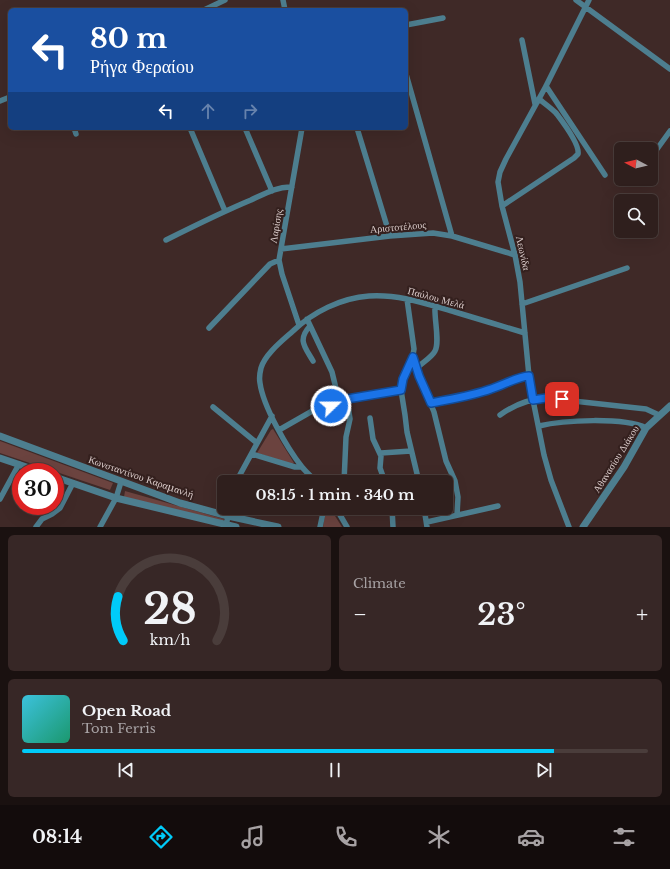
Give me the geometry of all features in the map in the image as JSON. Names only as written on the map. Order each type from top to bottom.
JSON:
[{"type":"street","points":[[215,8],[226,0]]},
{"type":"street","points":[[576,0],[670,69]]},
{"type":"street","name":"Λεωνίδα","points":[[569,527],[551,480],[538,426],[529,376],[522,304],[515,255],[498,186],[500,172],[535,104],[546,86],[589,0]]},
{"type":"street","points":[[408,25],[443,18]]},
{"type":"street","points":[[522,40],[535,104]]},
{"type":"street","points":[[408,81],[452,236]]},
{"type":"street","points":[[546,86],[605,175]]},
{"type":"street","points":[[502,206],[574,158],[579,151],[574,140],[555,113],[539,99]]},
{"type":"street","points":[[191,130],[225,211]]},
{"type":"street","points":[[246,130],[272,191]]},
{"type":"street","name":"Λαρίσης","points":[[299,325],[282,274],[279,260],[302,130]]},
{"type":"street","points":[[358,130],[390,236]]},
{"type":"street","points":[[658,148],[670,131]]},
{"type":"street","points":[[166,240],[225,211],[272,191],[284,187],[292,187]]},
{"type":"street","name":"Αριστοτέλους","points":[[281,249],[425,233],[452,236],[515,255]]},
{"type":"street","points":[[209,328],[270,264],[279,260]]},
{"type":"street","points":[[522,304],[627,268]]},
{"type":"street","name":"Παύλου Μελά","points":[[309,475],[302,467],[279,430],[265,399],[260,382],[262,366],[278,345],[307,319],[325,309],[354,299],[369,296],[390,296],[435,306],[525,333]]},
{"type":"street","points":[[407,299],[414,349],[413,357],[403,379],[401,390],[407,432],[417,475]]},
{"type":"street","points":[[417,368],[436,350],[437,339],[434,320],[435,306]]},
{"type":"street","points":[[307,319],[332,372],[339,401]]},
{"type":"street","points":[[310,326],[303,335],[302,340],[313,361]]},
{"type":"street","points":[[413,357],[419,376],[431,403],[446,461],[455,481],[458,497],[457,515]]},
{"type":"street","points":[[431,403],[477,394],[494,389],[519,378],[529,376]]},
{"type":"street","points":[[279,430],[314,410],[331,406],[339,401],[401,390]]},
{"type":"street","points":[[500,415],[517,404],[546,398],[646,409],[659,415]]},
{"type":"street","points":[[344,475],[346,437],[350,419],[347,399]]},
{"type":"street","name":"Αθανασίου Διάκου","points":[[583,527],[624,468],[646,428],[670,406]]},
{"type":"street","points":[[213,407],[257,443]]},
{"type":"street","points":[[240,475],[272,416]]},
{"type":"street","points":[[370,418],[373,439],[380,453],[380,468],[382,475]]},
{"type":"street","points":[[538,426],[568,421],[604,421],[634,423],[646,428]]},
{"type":"street","name":"Κωνσταντίνου Καραμανλή","points":[[0,436],[180,503],[228,516],[278,527]]},
{"type":"street","points":[[380,453],[411,451]]},
{"type":"street","points":[[252,454],[288,465],[302,467]]},
{"type":"street","points":[[0,458],[16,463]]},
{"type":"street","points":[[0,499],[12,477]]},
{"type":"street","points":[[64,480],[116,498],[231,526]]},
{"type":"street","points":[[100,527],[116,498],[121,482]]},
{"type":"street","points":[[36,527],[42,519],[60,508],[73,484]]},
{"type":"street","points":[[425,515],[427,525],[457,515],[498,506]]},
{"type":"street","points":[[320,527],[323,515]]},
{"type":"street","points":[[340,515],[348,527]]},
{"type":"street","points":[[392,515],[393,527]]},
{"type":"street","points":[[228,516],[231,526]]},
{"type":"shaded area","points":[[273,429],[294,463],[292,464],[257,453]]},
{"type":"shaded area","points":[[0,441],[59,463],[30,463],[0,453]]},
{"type":"shaded area","points":[[64,465],[113,483],[110,490],[64,475]]},
{"type":"shaded area","points":[[125,491],[224,519],[223,521],[124,497]]},
{"type":"shaded area","points":[[325,515],[334,515],[342,527],[323,527]]},
{"type":"route","points":[[331,406],[339,401],[347,399],[401,390],[403,379],[413,357],[419,376],[431,403],[477,394],[494,389],[516,379],[529,376],[533,400],[539,398],[562,399]]}]
